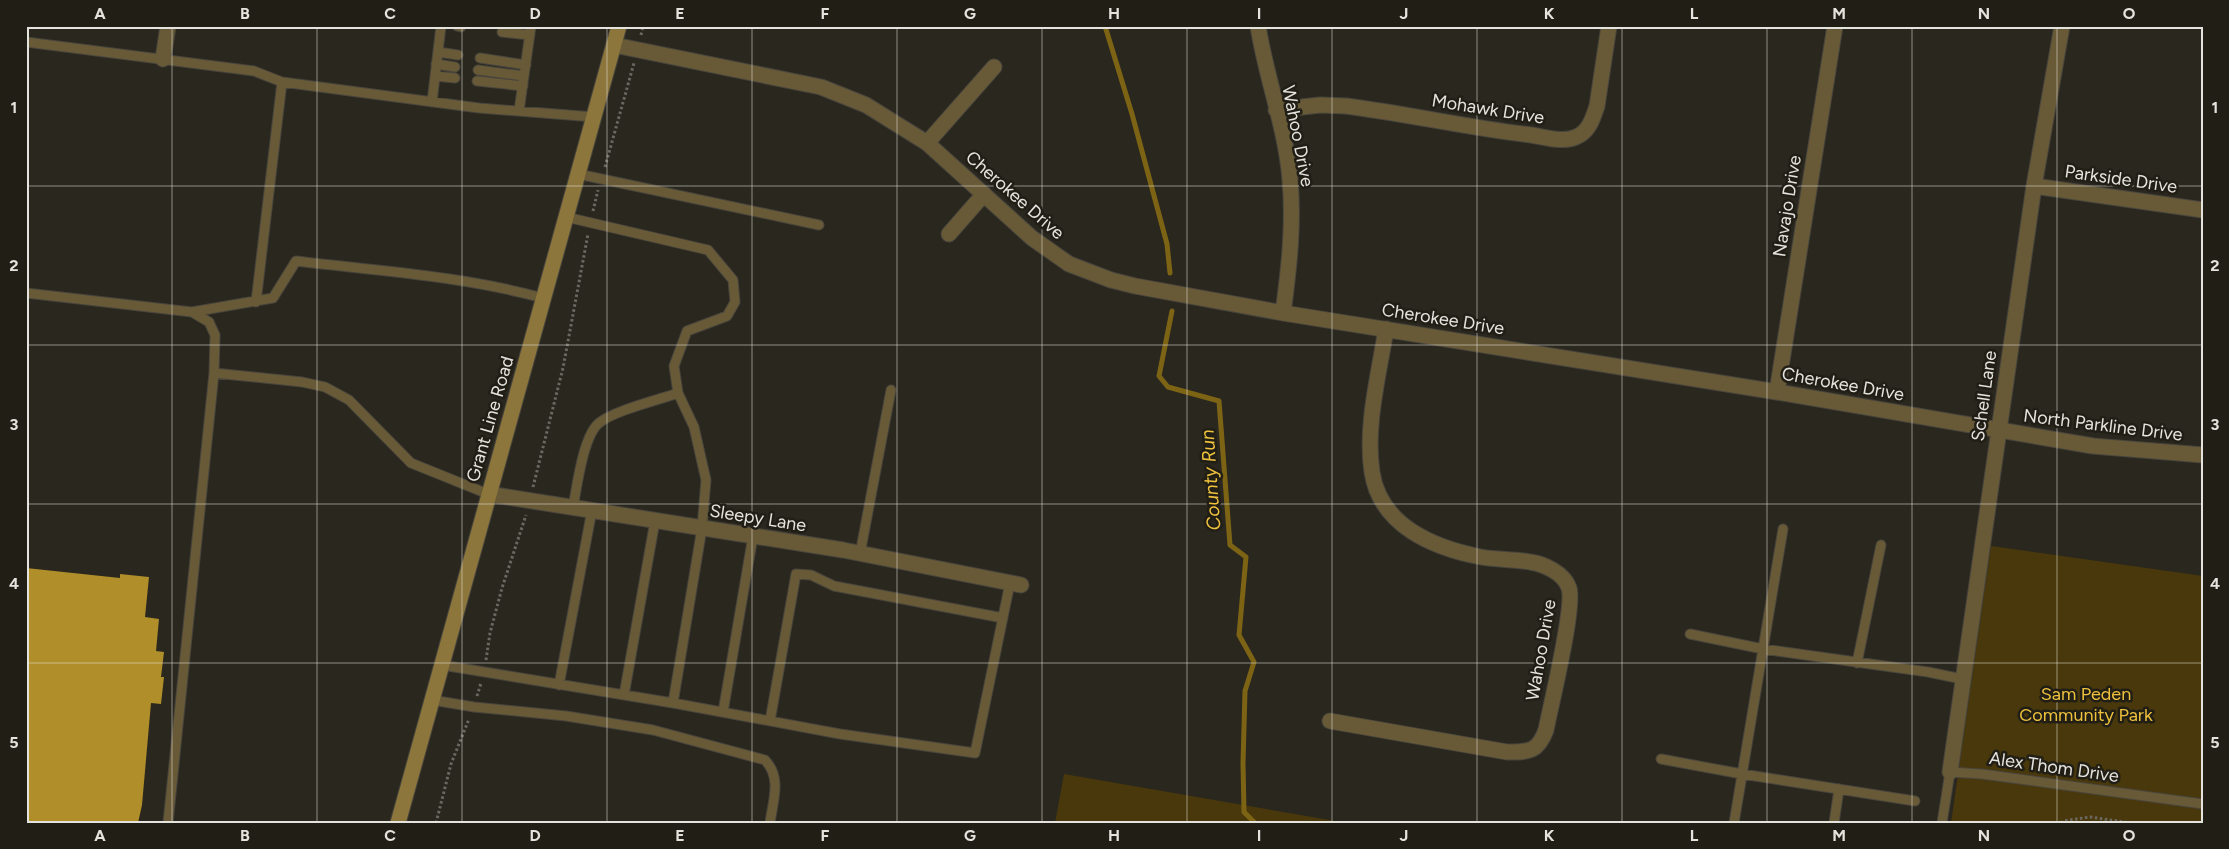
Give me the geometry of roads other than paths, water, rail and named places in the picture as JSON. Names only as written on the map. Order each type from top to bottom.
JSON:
[{"type":"main road","name":"Grant Line Road","points":[[398,823],[619,26]]},
{"type":"street","points":[[163,59],[168,26]]},
{"type":"street","name":"Wahoo Drive","points":[[1258,26],[1262,53],[1284,138],[1290,178],[1292,220],[1290,257],[1283,313]]},
{"type":"street","name":"Mohawk Drive","points":[[1276,110],[1320,105],[1346,106],[1566,140],[1578,137],[1587,129],[1593,119],[1597,106],[1609,26]]},
{"type":"street","name":"Navajo Drive","points":[[1777,392],[1834,26]]},
{"type":"street","name":"Schell Lane","points":[[1950,772],[2034,186],[2062,26]]},
{"type":"street","name":"Cherokee Drive","points":[[614,45],[820,87],[866,105],[927,143],[1044,247],[1069,264],[1089,273],[1135,286],[1283,313],[1777,392],[1998,430]]},
{"type":"street","points":[[927,143],[994,67]]},
{"type":"street","name":"Parkside Drive","points":[[2034,186],[2203,210]]},
{"type":"street","points":[[949,234],[984,194]]},
{"type":"street","name":"Wahoo Drive","points":[[1330,721],[1507,752],[1532,750],[1541,742],[1546,730],[1569,610],[1569,588],[1556,571],[1530,562],[1481,557],[1446,548],[1412,532],[1385,507],[1372,474],[1370,457],[1372,423],[1386,329]]},
{"type":"street","name":"North Parkline Drive","points":[[1998,430],[2093,446],[2203,455]]},
{"type":"street","name":"Sleepy Lane","points":[[488,494],[860,554],[1016,584]]},
{"type":"lane","points":[[432,102],[441,26]]},
{"type":"lane","points":[[502,32],[531,31],[519,111]]},
{"type":"lane","points":[[26,42],[254,71],[282,82],[432,102],[594,117]]},
{"type":"lane","points":[[438,52],[458,55]]},
{"type":"lane","points":[[480,58],[526,65]]},
{"type":"lane","points":[[436,64],[455,67]]},
{"type":"lane","points":[[478,70],[524,76]]},
{"type":"lane","points":[[435,76],[455,78]]},
{"type":"lane","points":[[477,81],[523,86]]},
{"type":"lane","points":[[256,302],[282,82]]},
{"type":"lane","points":[[578,174],[819,224]]},
{"type":"lane","points":[[566,217],[708,250],[733,280],[735,302],[727,316],[687,331],[674,366],[678,393],[694,427],[706,480],[702,528],[673,703]]},
{"type":"lane","points":[[26,293],[192,312],[274,298],[296,261],[428,274],[497,286],[543,298]]},
{"type":"lane","points":[[168,823],[214,372],[215,335],[209,322],[192,312]]},
{"type":"lane","points":[[214,372],[302,382],[324,387],[349,400],[410,463],[488,494]]},
{"type":"lane","points":[[860,554],[891,390]]},
{"type":"lane","points":[[573,507],[586,444],[598,424],[627,410],[678,393]]},
{"type":"lane","points":[[559,685],[592,510]]},
{"type":"lane","points":[[624,695],[655,521]]},
{"type":"lane","points":[[1734,823],[1783,529]]},
{"type":"lane","points":[[723,712],[753,536]]},
{"type":"lane","points":[[1857,663],[1881,545]]},
{"type":"lane","points":[[770,721],[796,574],[811,575],[834,586],[1003,618]]},
{"type":"lane","points":[[442,665],[673,703],[840,734],[975,753],[1003,618],[1016,584]]},
{"type":"lane","points":[[1690,634],[1763,649],[1928,672],[1962,679]]},
{"type":"lane","points":[[432,700],[566,716],[653,730],[765,760],[773,768],[776,778],[770,823]]},
{"type":"lane","points":[[1661,759],[1742,774],[1915,801]]},
{"type":"lane","points":[[1942,823],[1950,772]]},
{"type":"lane","name":"Alex Thom Drive","points":[[1950,772],[1982,774],[2203,804]]},
{"type":"lane","points":[[1834,823],[1839,789]]},
{"type":"waterway","name":"County Run","points":[[1105,26],[1132,114],[1167,244],[1170,273]]},
{"type":"waterway","name":"County Run","points":[[1172,311],[1159,376],[1168,387],[1219,401],[1230,545],[1246,557],[1239,635],[1254,662],[1245,691],[1244,812],[1255,823]]},
{"type":"park label","name":"Sam Peden Community Park","points":[[2086,704]]}]
